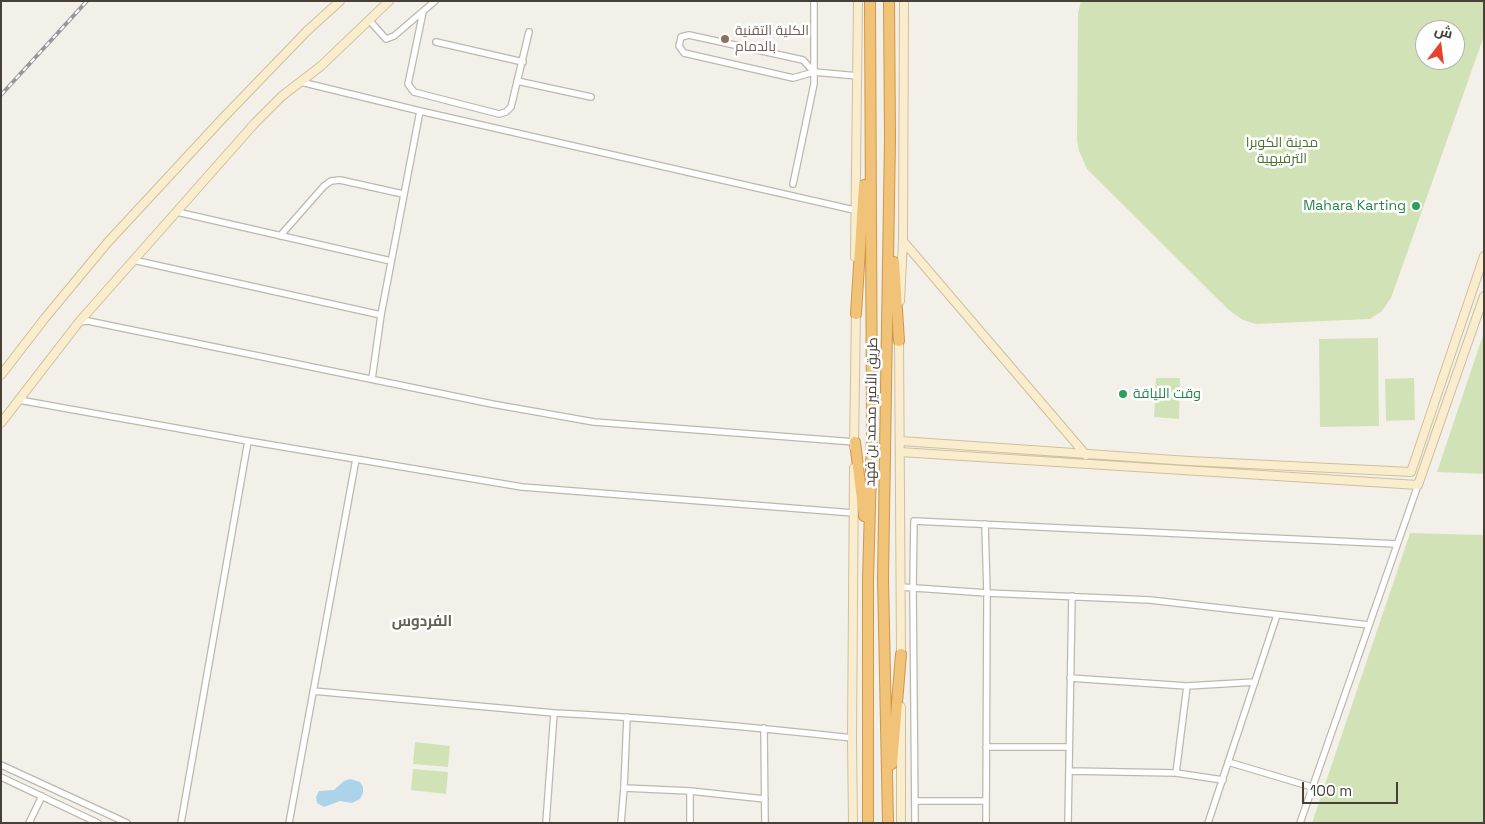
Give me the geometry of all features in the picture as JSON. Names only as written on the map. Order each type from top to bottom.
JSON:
[{"type":"highway","name":"طريق الأمير محمد بن فهد","points":[[868,823],[868,579],[872,435],[870,1]]},
{"type":"highway","name":"طريق الأمير محمد بن فهد","points":[[888,823],[883,578],[890,138],[889,1]]},
{"type":"highway","points":[[856,314],[870,96]]},
{"type":"highway","points":[[890,138],[899,341]]},
{"type":"highway","points":[[854,442],[863,504],[868,579]]},
{"type":"highway","points":[[888,823],[901,654]]},
{"type":"highway","points":[[864,823],[868,748]]},
{"type":"street","points":[[1,375],[108,242],[229,112],[307,31],[340,1]]},
{"type":"street","points":[[1,424],[79,322],[255,123],[282,96],[321,66],[389,1]]},
{"type":"street","points":[[370,20],[386,39],[394,36],[435,1]]},
{"type":"street","points":[[793,184],[814,84],[814,1]]},
{"type":"street","points":[[854,823],[852,738],[856,314],[854,210],[858,1]]},
{"type":"street","points":[[901,823],[899,341],[903,241],[904,1]]},
{"type":"street","points":[[423,12],[408,84],[414,92],[499,114],[506,112],[511,107],[529,32]]},
{"type":"street","points":[[814,72],[803,60],[689,35],[681,37],[679,46],[684,53],[793,78],[814,72],[858,76]]},
{"type":"street","points":[[436,42],[523,62]]},
{"type":"street","points":[[517,81],[591,97]]},
{"type":"street","points":[[301,82],[854,210]]},
{"type":"street","points":[[372,379],[381,315],[420,111]]},
{"type":"street","points":[[280,236],[324,186],[331,181],[340,180],[403,194]]},
{"type":"street","points":[[177,212],[391,261]]},
{"type":"street","points":[[903,241],[1085,454],[1091,464]]},
{"type":"street","points":[[133,260],[381,315]]},
{"type":"street","points":[[1418,485],[1411,472],[1483,260]]},
{"type":"street","points":[[1300,823],[1484,296]]},
{"type":"street","points":[[79,322],[88,321],[492,404],[594,422],[854,442]]},
{"type":"street","points":[[1438,391],[1450,395]]},
{"type":"street","points":[[19,400],[522,487],[854,513]]},
{"type":"street","points":[[182,823],[248,441]]},
{"type":"street","points":[[900,441],[1189,461],[1411,472]]},
{"type":"street","points":[[900,452],[1418,485]]},
{"type":"street","points":[[289,823],[356,459]]},
{"type":"street","points":[[916,823],[912,587],[914,521],[1397,544]]},
{"type":"street","points":[[985,524],[987,593],[986,823]]},
{"type":"street","points":[[901,587],[987,593],[1150,600],[1368,625]]},
{"type":"street","points":[[1068,823],[1072,596]]},
{"type":"street","points":[[1208,823],[1277,614]]},
{"type":"street","points":[[1070,678],[1187,686],[1254,682]]},
{"type":"street","points":[[1176,773],[1187,686]]},
{"type":"street","points":[[313,691],[554,713],[764,728],[852,738]]},
{"type":"street","points":[[546,823],[554,713]]},
{"type":"street","points":[[621,823],[627,717]]},
{"type":"street","points":[[764,728],[765,823]]},
{"type":"street","points":[[986,747],[1069,747]]},
{"type":"street","points":[[1228,762],[1312,786]]},
{"type":"street","points":[[1,765],[127,823]]},
{"type":"street","points":[[1069,771],[1176,773],[1223,780]]},
{"type":"street","points":[[1,777],[98,823]]},
{"type":"street","points":[[624,788],[690,791],[765,799]]},
{"type":"street","points":[[690,791],[690,823]]},
{"type":"street","points":[[29,823],[42,796]]},
{"type":"street","points":[[916,800],[986,802]]},
{"type":"green space","name":"مدينة الكوبرا الترفيهية","points":[[1081,1],[1484,1],[1484,36],[1391,298],[1382,311],[1370,319],[1256,324],[1243,320],[1230,311],[1087,169],[1079,151],[1077,140],[1078,13]]},
{"type":"green space","points":[[1484,332],[1484,474],[1437,472]]},
{"type":"green space","points":[[1378,338],[1379,426],[1320,427],[1319,339]]},
{"type":"green space","points":[[1156,378],[1180,378],[1179,419],[1154,417]]},
{"type":"green space","points":[[1414,378],[1415,420],[1386,421],[1385,379]]},
{"type":"green space","points":[[1410,533],[1484,535],[1484,823],[1312,823]]},
{"type":"green space","points":[[415,742],[450,746],[448,767],[413,764]]},
{"type":"green space","points":[[413,769],[448,772],[446,794],[411,790]]},
{"type":"water","points":[[350,779],[360,782],[363,787],[360,799],[352,803],[340,801],[324,807],[317,803],[316,797],[319,791],[334,790],[344,781]]},
{"type":"railway","points":[[1,95],[87,1]]},
{"type":"place","name":"الكلية التقنية بالدمام","points":[[725,39]]},
{"type":"place","name":"Mahara Karting","points":[[1416,206]]},
{"type":"place","name":"وقت اللياقة","points":[[1123,394]]},
{"type":"district","name":"الفردوس","points":[[422,622]]}]
